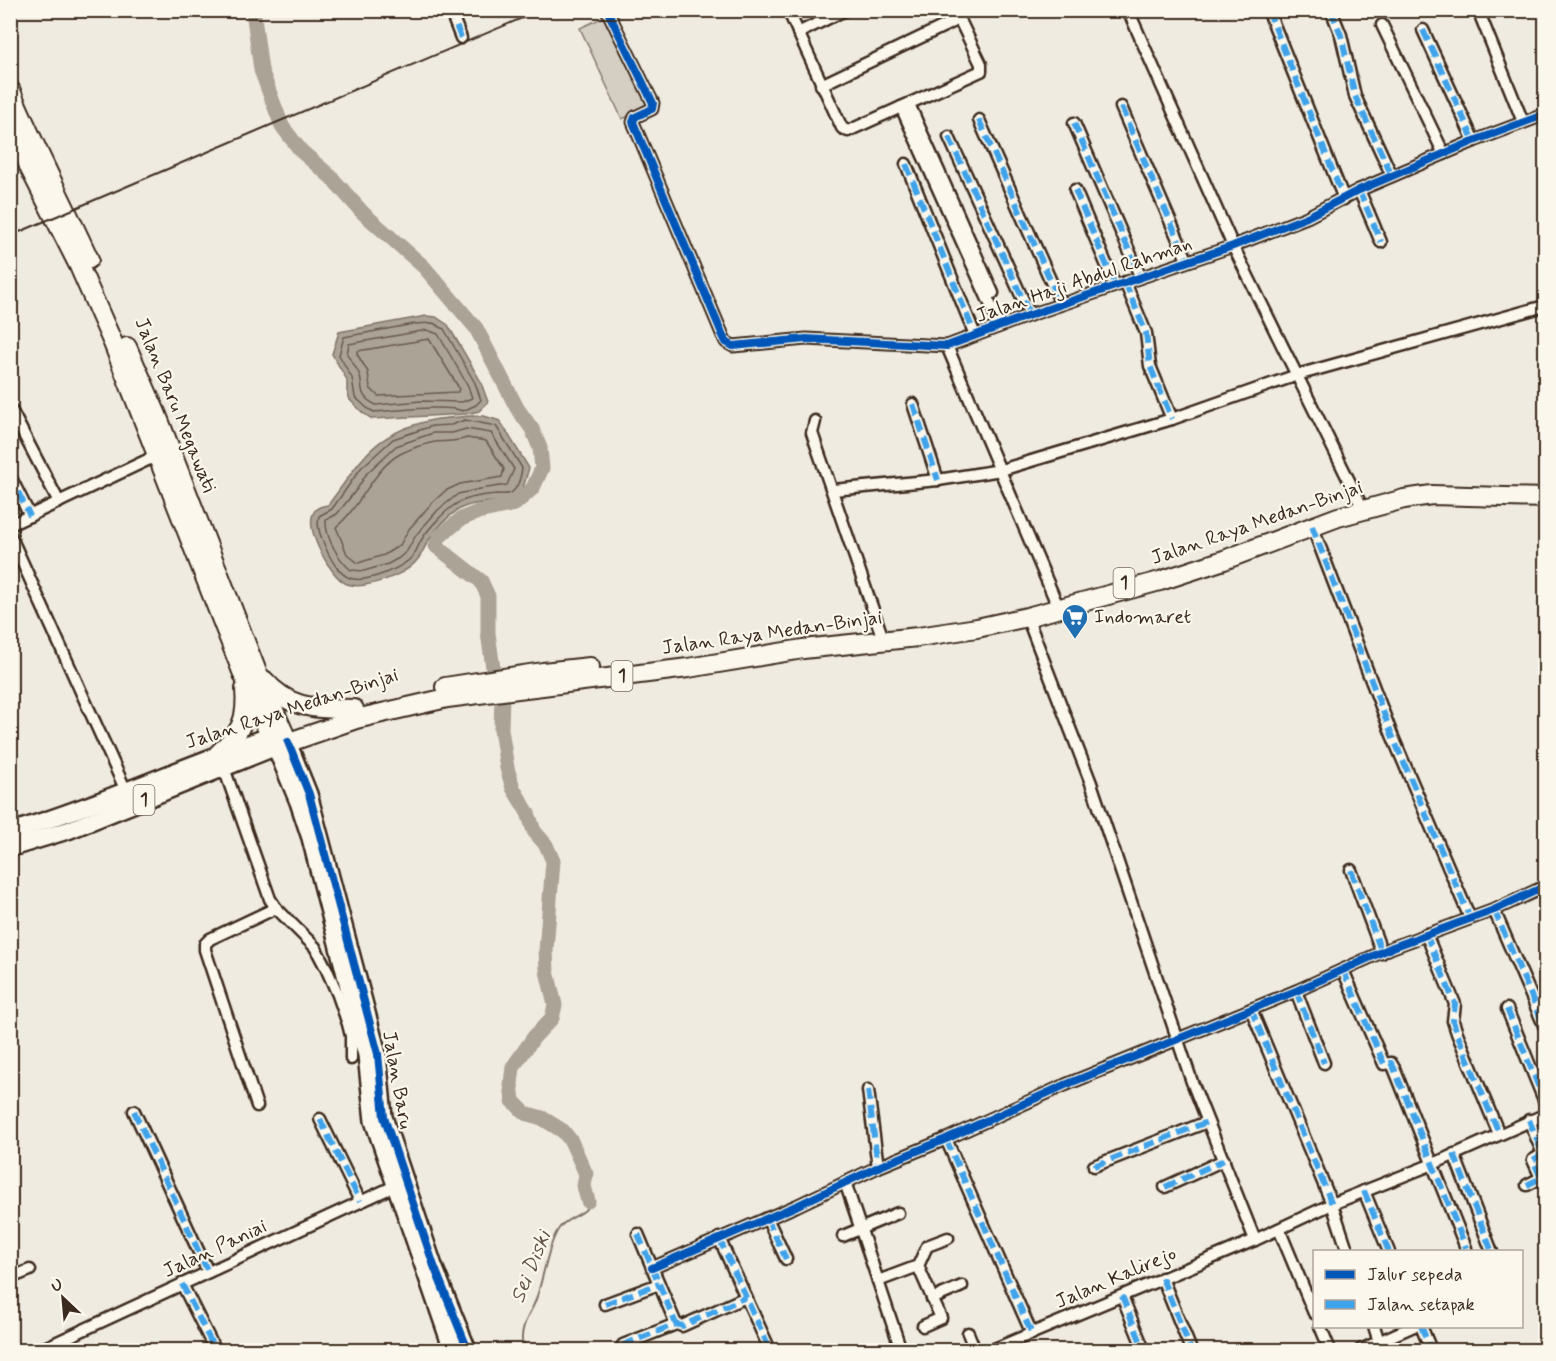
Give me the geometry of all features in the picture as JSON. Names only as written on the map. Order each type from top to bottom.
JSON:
[{"type":"highway","name":"Jalan Baru Megawati","points":[[10,89],[85,250],[160,448],[250,673],[279,739]]},
{"type":"highway","name":"Jalan Baru Megawati","points":[[10,118],[37,183],[79,266],[160,448]]},
{"type":"highway","name":"Jalan Raya Medan-Binjai","points":[[545,678],[688,668],[803,649],[918,637],[977,628],[1027,617],[1403,491],[1432,488],[1545,490]]},
{"type":"highway","name":"Jalan Raya Medan-Binjai","points":[[279,739],[354,709],[412,693],[471,688],[802,641],[976,621],[1068,602],[1160,581],[1224,560],[1362,505],[1432,495],[1545,498]]},
{"type":"highway","points":[[250,673],[295,704],[309,708],[354,709]]},
{"type":"highway","points":[[220,761],[245,717],[250,673]]},
{"type":"highway","name":"Jalan Raya Medan-Binjai","points":[[279,739],[373,714],[447,698],[471,688]]},
{"type":"main road","name":"Jalan Raya Medan-Binjai","points":[[10,832],[279,739]]},
{"type":"main road","name":"Jalan Raya Medan-Binjai","points":[[10,848],[69,830],[220,761]]},
{"type":"street","points":[[450,10],[461,38]]},
{"type":"street","points":[[607,10],[653,103],[650,111],[635,117],[633,122],[726,342],[736,346],[784,340],[829,339],[947,346],[1001,470],[1068,602]]},
{"type":"street","points":[[788,10],[821,85],[842,128],[848,131],[981,71],[981,64],[957,15],[821,85]]},
{"type":"street","points":[[798,33],[845,10]]},
{"type":"street","points":[[1128,10],[1233,246],[1362,505]]},
{"type":"street","points":[[1268,10],[1344,199]]},
{"type":"street","points":[[1331,10],[1341,35],[1355,96],[1392,176]]},
{"type":"street","points":[[1478,10],[1523,122]]},
{"type":"street","points":[[1382,25],[1444,154]]},
{"type":"street","points":[[1423,30],[1474,141]]},
{"type":"street","points":[[905,106],[1004,325]]},
{"type":"street","points":[[1121,107],[1187,260]]},
{"type":"street","name":"Jalan Haji Abdul Rahman","points":[[947,346],[1140,276],[1233,246],[1307,217],[1359,190],[1474,141],[1545,114]]},
{"type":"street","points":[[978,120],[1061,304]]},
{"type":"street","points":[[1074,123],[1140,276]]},
{"type":"street","points":[[949,138],[1030,315]]},
{"type":"street","points":[[906,164],[975,335]]},
{"type":"street","points":[[1075,190],[1146,333],[1150,366],[1172,419]]},
{"type":"street","points":[[1359,190],[1381,242]]},
{"type":"street","points":[[833,490],[938,480],[1001,470],[1172,419],[1297,375],[1541,308]]},
{"type":"street","points":[[913,404],[938,480]]},
{"type":"street","points":[[10,408],[59,502]]},
{"type":"street","points":[[814,421],[812,433],[881,633]]},
{"type":"street","points":[[10,525],[59,502],[160,448]]},
{"type":"street","points":[[10,476],[30,516]]},
{"type":"street","points":[[1312,526],[1392,735],[1470,918]]},
{"type":"street","points":[[10,536],[126,791]]},
{"type":"street","points":[[1027,617],[1091,783],[1207,1122],[1255,1240]]},
{"type":"street","name":"Jalan Baru","points":[[279,739],[309,794],[352,1008],[378,1054],[384,1117],[400,1183],[452,1350]]},
{"type":"street","points":[[220,761],[270,899],[315,947],[352,1008],[351,1059]]},
{"type":"street","points":[[1351,870],[1382,952]]},
{"type":"street","points":[[652,1268],[1065,1085],[1296,991],[1426,934],[1494,910],[1545,886]]},
{"type":"street","points":[[257,1106],[205,950],[205,944],[210,939],[276,908]]},
{"type":"street","points":[[1494,910],[1545,1030]]},
{"type":"street","points":[[1426,934],[1455,1004],[1453,1021],[1457,1033],[1499,1134]]},
{"type":"street","points":[[1343,970],[1384,1064],[1391,1064],[1394,1068],[1466,1248]]},
{"type":"street","points":[[1296,991],[1324,1063]]},
{"type":"street","points":[[1251,1009],[1332,1204],[1348,1250]]},
{"type":"street","points":[[1507,1009],[1545,1105]]},
{"type":"street","points":[[868,1090],[878,1167]]},
{"type":"street","points":[[134,1111],[208,1272]]},
{"type":"street","name":"Jalan Kalirejo","points":[[992,1350],[1255,1240],[1332,1204],[1432,1164],[1545,1114]]},
{"type":"street","points":[[320,1119],[360,1201]]},
{"type":"street","points":[[1529,1120],[1544,1154],[1533,1160],[1545,1190]]},
{"type":"street","points":[[1094,1166],[1207,1122]]},
{"type":"street","points":[[946,1139],[1032,1334]]},
{"type":"street","points":[[1454,1154],[1492,1250]]},
{"type":"street","points":[[1165,1187],[1224,1160]]},
{"type":"street","points":[[1527,1185],[1541,1179]]},
{"type":"street","points":[[845,1182],[902,1350]]},
{"type":"street","name":"Jalan Baru","points":[[400,1183],[468,1350]]},
{"type":"street","name":"Jalan Paniai","points":[[40,1350],[400,1183]]},
{"type":"street","points":[[1364,1191],[1389,1250]]},
{"type":"street","points":[[843,1236],[898,1213]]},
{"type":"street","points":[[767,1218],[786,1259]]},
{"type":"street","points":[[1280,1229],[1313,1311]]},
{"type":"street","points":[[638,1234],[676,1324]]},
{"type":"street","points":[[719,1238],[770,1350]]},
{"type":"street","points":[[878,1281],[918,1266],[927,1246],[948,1238]]},
{"type":"street","points":[[918,1266],[941,1318],[923,1326]]},
{"type":"street","points":[[10,1278],[30,1270]]},
{"type":"street","points":[[1162,1278],[1191,1350]]},
{"type":"street","points":[[182,1284],[215,1350]]},
{"type":"street","points":[[605,1304],[659,1284]]},
{"type":"street","points":[[932,1299],[962,1286]]},
{"type":"street","points":[[1122,1296],[1144,1350]]},
{"type":"street","points":[[623,1345],[676,1324],[682,1326],[746,1297]]},
{"type":"street","points":[[1321,1328],[1330,1350]]},
{"type":"street","points":[[1370,1347],[1374,1328]]},
{"type":"street","points":[[1370,1347],[1410,1328]]},
{"type":"street","points":[[1422,1328],[1431,1350]]},
{"type":"street","points":[[968,1333],[975,1350]]},
{"type":"shaded area","points":[[606,16],[649,107],[622,119],[580,28]]},
{"type":"water","points":[[426,316],[436,317],[448,325],[480,380],[488,402],[479,411],[466,414],[372,419],[350,400],[347,380],[332,354],[339,332]]},
{"type":"water","points":[[484,416],[500,421],[529,468],[519,494],[512,499],[473,504],[458,510],[437,529],[414,564],[394,576],[361,586],[349,585],[341,580],[327,563],[316,542],[312,521],[314,512],[319,507],[328,505],[359,463],[379,443],[392,434],[433,420]]},
{"type":"waterway","points":[[253,10],[261,70],[282,126],[301,151],[331,177],[362,212],[424,267],[476,328],[517,408],[532,429],[540,448],[542,468],[533,488],[515,504],[478,512],[461,519],[439,537],[436,546],[481,581],[488,596],[488,633],[493,668],[502,696],[501,729],[507,768],[513,788],[528,813],[534,831],[546,845],[553,861],[546,950],[547,971],[555,1005],[552,1018],[534,1037],[513,1067],[511,1084],[513,1101],[525,1113],[542,1118],[563,1131],[571,1141],[586,1174],[584,1186],[588,1201]]},
{"type":"waterway","name":"Sei Diski","points":[[530,1350],[522,1341],[523,1330],[538,1294],[552,1242],[560,1227],[586,1209],[588,1201]]},
{"type":"railway","points":[[10,236],[541,10]]},
{"type":"marked path","points":[[450,10],[461,38]]},
{"type":"marked path","points":[[1268,10],[1344,199]]},
{"type":"marked path","points":[[1331,10],[1341,35],[1355,96],[1392,176]]},
{"type":"marked path","points":[[1423,30],[1474,141]]},
{"type":"marked path","points":[[1121,107],[1187,260]]},
{"type":"marked path","points":[[979,120],[1061,304]]},
{"type":"marked path","points":[[1074,123],[1140,276]]},
{"type":"marked path","points":[[949,137],[1030,315]]},
{"type":"marked path","points":[[906,164],[975,335]]},
{"type":"marked path","points":[[1075,190],[1115,285]]},
{"type":"marked path","points":[[1359,190],[1381,242]]},
{"type":"marked path","points":[[1125,282],[1146,333],[1150,366],[1172,419]]},
{"type":"marked path","points":[[913,404],[938,480]]},
{"type":"marked path","points":[[10,476],[30,516]]},
{"type":"marked path","points":[[1312,526],[1392,735],[1470,918]]},
{"type":"marked path","points":[[1351,870],[1382,953]]},
{"type":"marked path","points":[[1494,910],[1546,1030]]},
{"type":"marked path","points":[[1426,934],[1455,1004],[1453,1021],[1457,1033],[1499,1134]]},
{"type":"marked path","points":[[1343,970],[1384,1064],[1391,1063],[1394,1068],[1466,1248]]},
{"type":"marked path","points":[[1296,991],[1324,1063]]},
{"type":"marked path","points":[[1251,1009],[1332,1204]]},
{"type":"marked path","points":[[1507,1009],[1546,1105]]},
{"type":"marked path","points":[[868,1090],[878,1167]]},
{"type":"marked path","points":[[134,1111],[208,1272]]},
{"type":"marked path","points":[[320,1119],[360,1201]]},
{"type":"marked path","points":[[1529,1120],[1543,1154],[1533,1160],[1546,1189]]},
{"type":"marked path","points":[[1094,1166],[1207,1122]]},
{"type":"marked path","points":[[946,1139],[1032,1334]]},
{"type":"marked path","points":[[1454,1154],[1491,1250]]},
{"type":"marked path","points":[[1165,1187],[1224,1160]]},
{"type":"marked path","points":[[1527,1185],[1541,1178]]},
{"type":"marked path","points":[[1364,1191],[1388,1250]]},
{"type":"marked path","points":[[767,1218],[786,1259]]},
{"type":"marked path","points":[[638,1234],[676,1324]]},
{"type":"marked path","points":[[719,1238],[770,1350]]},
{"type":"marked path","points":[[1162,1278],[1191,1350]]},
{"type":"marked path","points":[[182,1284],[215,1350]]},
{"type":"marked path","points":[[605,1304],[659,1284]]},
{"type":"marked path","points":[[1122,1296],[1144,1350]]},
{"type":"marked path","points":[[623,1345],[676,1324],[682,1326],[746,1297]]},
{"type":"marked path","points":[[1422,1328],[1431,1350]]},
{"type":"marked path","points":[[1370,1346],[1372,1350]]},
{"type":"cycle path","points":[[607,10],[653,103],[652,109],[635,117],[633,122],[723,336],[726,342],[733,346],[806,339],[947,346],[1030,315],[1233,246],[1307,217],[1359,190],[1474,141],[1546,114]]},
{"type":"cycle path","points":[[288,742],[309,794],[378,1054],[384,1117],[434,1266],[468,1350]]},
{"type":"cycle path","points":[[652,1268],[1065,1085],[1296,991],[1393,947],[1494,910],[1546,886]]},
{"type":"place","name":"Indomaret","points":[[1075,640]]}]
